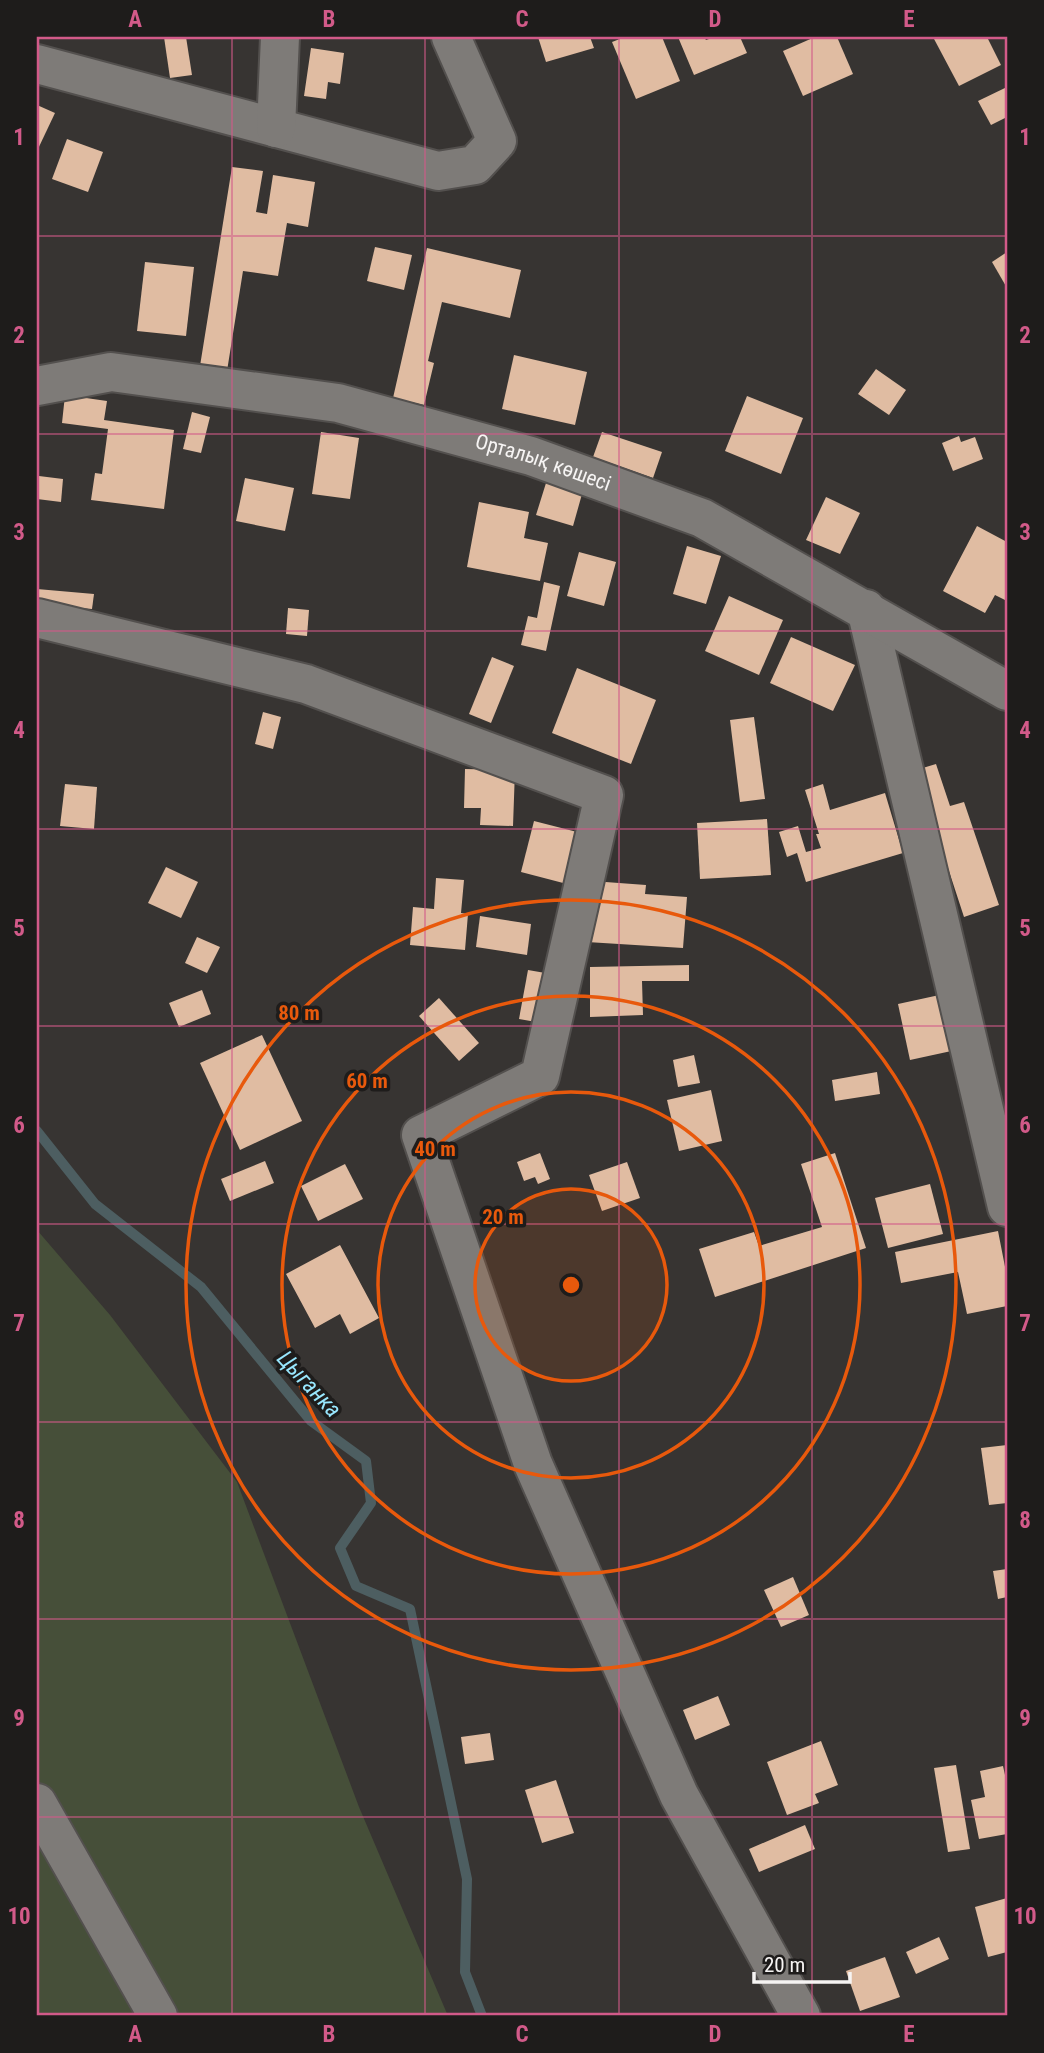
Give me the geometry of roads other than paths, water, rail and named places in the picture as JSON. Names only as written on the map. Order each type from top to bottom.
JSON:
[{"type":"street","points":[[276,128],[280,37]]},
{"type":"street","points":[[37,64],[438,170],[475,165],[497,141],[451,37]]},
{"type":"street","name":"Орталық көшесі","points":[[37,386],[111,372],[338,403],[531,456],[702,518],[1007,691]]},
{"type":"street","points":[[866,609],[1007,1207]]},
{"type":"street","points":[[37,618],[306,684],[604,795],[540,1076],[421,1135],[533,1465],[679,1795],[801,2016]]},
{"type":"street","points":[[37,1803],[158,2016]]},
{"type":"waterway","name":"Цыганка","points":[[37,1131],[95,1204],[201,1287],[311,1421],[366,1461],[371,1503],[340,1548],[356,1586],[410,1609],[467,1879],[465,1972],[482,2016]]}]
